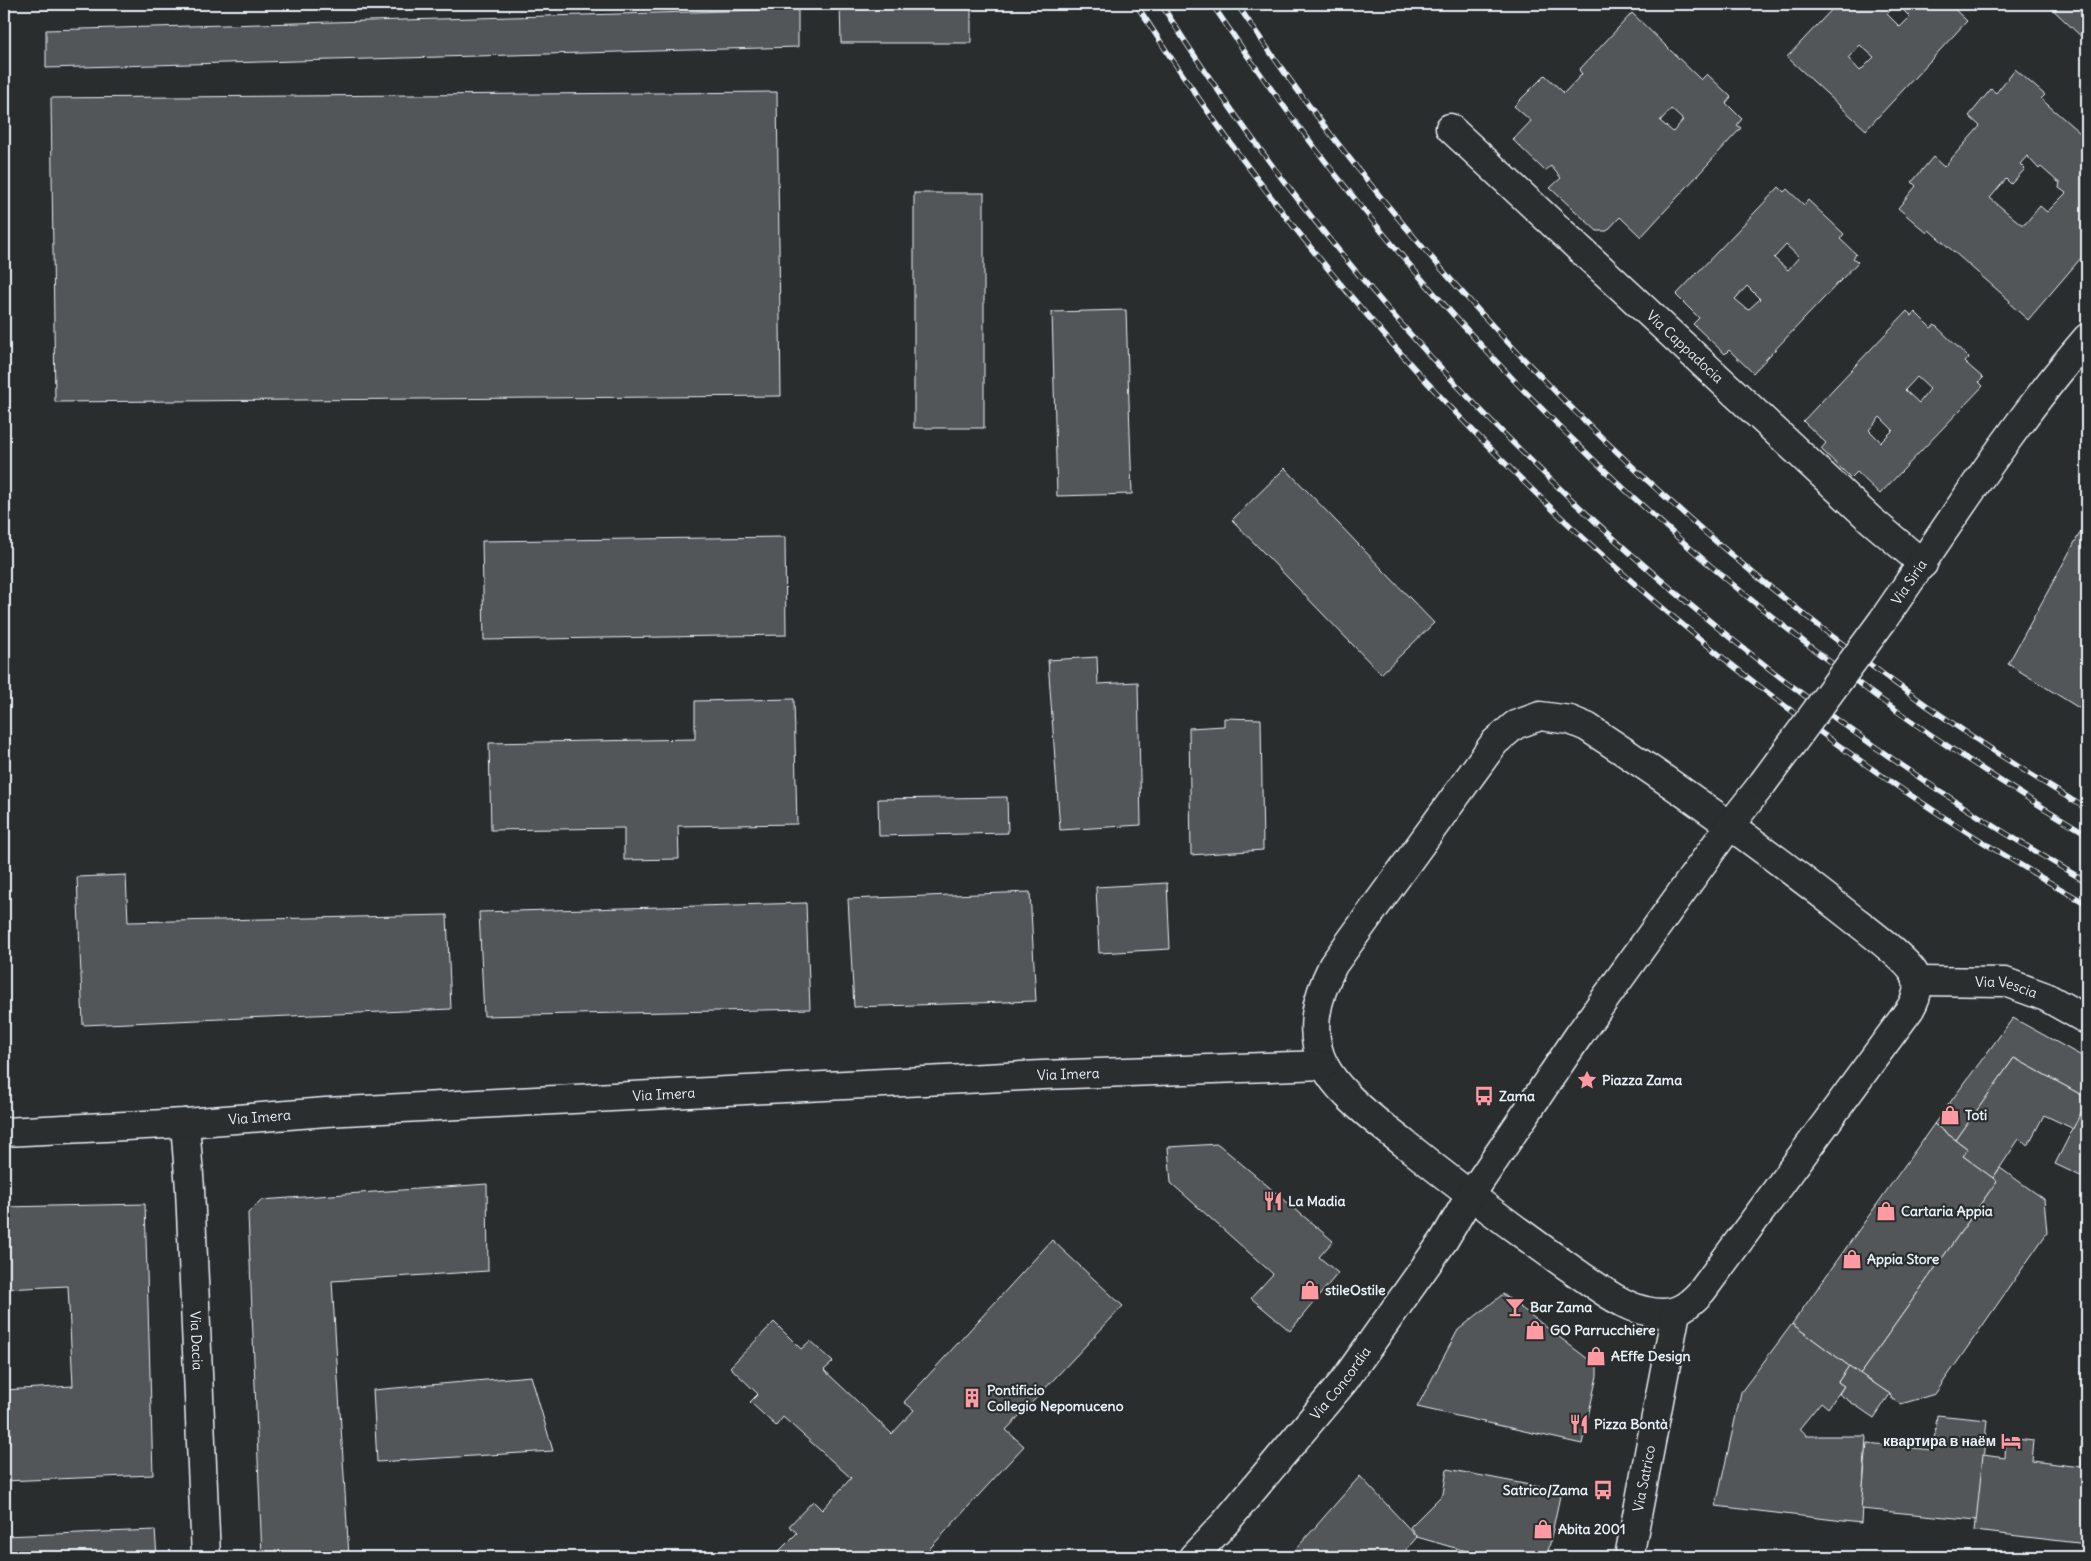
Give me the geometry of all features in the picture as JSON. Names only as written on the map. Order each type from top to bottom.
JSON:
[{"type":"street","name":"Via Cappadocia","points":[[1450,128],[1871,520],[1922,564]]},
{"type":"street","name":"Via Siria","points":[[1730,825],[1883,620],[1999,451],[2044,390],[2087,338]]},
{"type":"street","points":[[1540,716],[1570,720],[1587,727],[1730,825],[1877,938],[1909,967],[1917,981],[1916,999],[1910,1009],[1702,1291],[1686,1307],[1676,1312],[1659,1314],[1643,1311],[1624,1302],[1558,1260],[1470,1196],[1348,1096],[1324,1064],[1315,1034],[1317,1003],[1333,964],[1494,742],[1515,725],[1540,716]]},
{"type":"street","points":[[1470,1196],[1579,1035],[1730,825]]},
{"type":"street","name":"Via Vescia","points":[[1917,981],[2005,982],[2046,997],[2087,1020]]},
{"type":"street","name":"Via Imera","points":[[4,1132],[184,1123],[326,1112],[745,1090],[1324,1064]]},
{"type":"street","name":"Via Dacia","points":[[184,1123],[190,1189],[206,1557]]},
{"type":"street","name":"Via Concordia","points":[[1193,1557],[1225,1523],[1344,1381],[1444,1240],[1470,1196]]},
{"type":"street","name":"Via Satrico","points":[[1629,1557],[1676,1312]]},
{"type":"building","points":[[840,4],[971,4],[971,43],[841,43]]},
{"type":"building","points":[[1837,4],[1897,4],[1949,4],[1967,21],[1866,130],[1787,57]],"holes":[[[1897,4],[1910,17],[1900,27],[1887,14]],[[1860,45],[1874,57],[1860,71],[1848,58]]]},
{"type":"building","points":[[2047,4],[2087,4],[2087,42]]},
{"type":"building","points":[[798,9],[798,47],[46,68],[46,30]]},
{"type":"building","points":[[1632,13],[1701,80],[1707,74],[1731,97],[1726,103],[1742,119],[1737,125],[1741,128],[1641,237],[1620,217],[1607,231],[1597,231],[1550,188],[1561,178],[1551,166],[1545,171],[1513,140],[1531,121],[1514,106],[1545,75],[1564,93],[1582,74],[1579,70]],"holes":[[[1671,109],[1683,120],[1673,132],[1660,121]]]},
{"type":"building","points":[[2015,69],[2045,95],[2041,99],[2087,139],[2087,251],[2028,320],[2009,303],[2010,301],[1929,230],[1927,233],[1898,208],[1916,186],[1912,182],[1933,157],[1944,167],[1980,126],[1969,116],[1991,89],[1996,93]],"holes":[[[2027,156],[2039,169],[2041,167],[2060,182],[2059,188],[2066,193],[2047,212],[2040,206],[2025,224],[2021,224],[1990,198],[2006,179],[2011,184],[2025,169],[2020,164]]]},
{"type":"building","points":[[777,92],[781,396],[55,402],[51,98]]},
{"type":"building","points":[[1779,187],[1784,192],[1787,189],[1804,205],[1808,200],[1844,234],[1840,239],[1856,254],[1853,258],[1858,262],[1753,373],[1729,350],[1725,354],[1693,324],[1699,318],[1676,295]],"holes":[[[1786,245],[1799,257],[1788,270],[1774,258]],[[1747,286],[1760,299],[1748,310],[1735,299]]]},
{"type":"building","points":[[914,193],[984,193],[984,428],[914,428]]},
{"type":"building","points":[[1126,310],[1132,494],[1057,496],[1052,312]]},
{"type":"building","points":[[1907,311],[1912,316],[1915,312],[1931,328],[1935,325],[1969,358],[1965,362],[1983,378],[1979,382],[1983,386],[1880,494],[1857,472],[1851,478],[1821,449],[1826,443],[1803,421]],"holes":[[[1917,377],[1930,389],[1919,403],[1905,390]],[[1880,417],[1893,430],[1881,442],[1869,430]]]},
{"type":"building","points":[[1285,468],[1434,623],[1381,674],[1232,520]]},
{"type":"building","points":[[2087,520],[2087,713],[2008,664]]},
{"type":"building","points":[[785,537],[786,635],[484,640],[482,541]]},
{"type":"building","points":[[1097,657],[1098,684],[1138,682],[1141,825],[1060,830],[1048,660]]},
{"type":"building","points":[[794,699],[797,824],[678,826],[679,859],[624,860],[624,828],[491,830],[489,743],[695,739],[695,701]]},
{"type":"building","points":[[1224,718],[1261,719],[1263,850],[1191,855],[1189,728],[1224,726]]},
{"type":"building","points":[[1007,797],[1008,833],[879,836],[878,799]]},
{"type":"building","points":[[126,875],[128,922],[447,915],[451,1009],[83,1025],[77,877]]},
{"type":"building","points":[[1167,883],[1170,949],[1099,953],[1096,887]]},
{"type":"building","points":[[1030,892],[1036,1001],[854,1007],[848,899]]},
{"type":"building","points":[[806,903],[810,1009],[484,1016],[479,912]]},
{"type":"building","points":[[2013,1018],[2087,1059],[2087,1098],[2014,1058],[1956,1140],[1934,1124]]},
{"type":"building","points":[[2014,1058],[2087,1098],[2087,1101],[2074,1129],[2044,1115],[2028,1145],[2019,1139],[1993,1178],[1963,1156],[1968,1149],[1956,1140]]},
{"type":"building","points":[[2087,1101],[2087,1179],[2055,1164]]},
{"type":"building","points":[[1934,1124],[1968,1149],[1963,1156],[1997,1181],[1860,1374],[1792,1324]]},
{"type":"building","points":[[1218,1144],[1333,1241],[1319,1257],[1338,1273],[1290,1331],[1251,1298],[1273,1274],[1171,1183],[1168,1147]]},
{"type":"building","points":[[2000,1168],[2044,1199],[2047,1233],[1935,1394],[1901,1404],[1892,1399],[1890,1394],[1860,1374],[1997,1181],[1993,1178]]},
{"type":"building","points":[[487,1184],[488,1271],[332,1281],[349,1557],[262,1557],[248,1213],[261,1200]]},
{"type":"building","points":[[145,1204],[153,1475],[4,1481],[4,1390],[73,1386],[68,1286],[4,1289],[4,1207]]},
{"type":"building","name":"Pontificio Collegio Nepomuceno","points":[[1052,1240],[1123,1306],[1006,1430],[1024,1446],[922,1557],[773,1557],[797,1533],[789,1526],[813,1501],[822,1510],[851,1478],[783,1417],[776,1426],[750,1402],[758,1394],[730,1367],[774,1322],[801,1349],[810,1341],[833,1362],[824,1370],[892,1434],[914,1410],[904,1402]]},
{"type":"building","points":[[1503,1294],[1597,1366],[1597,1376],[1582,1444],[1417,1407],[1458,1330]]},
{"type":"building","points":[[1792,1324],[1849,1366],[1838,1382],[1844,1386],[1828,1408],[1821,1402],[1800,1428],[1807,1436],[1866,1436],[1861,1523],[1716,1506],[1741,1392]]},
{"type":"building","points":[[1849,1366],[1890,1394],[1874,1418],[1839,1394],[1844,1386],[1838,1382]]},
{"type":"building","points":[[531,1376],[553,1451],[377,1462],[373,1390]]},
{"type":"building","points":[[1937,1415],[1987,1420],[1977,1520],[1861,1509],[1867,1443],[1933,1450]]},
{"type":"building","points":[[2006,1438],[2034,1441],[2032,1461],[2081,1467],[2083,1451],[2080,1451],[2081,1441],[2087,1442],[2087,1544],[1975,1531],[1983,1455],[2005,1458]]},
{"type":"building","points":[[1447,1469],[1561,1491],[1547,1557],[1499,1557],[1462,1550],[1417,1537],[1410,1527],[1443,1494]]},
{"type":"building","points":[[1360,1476],[1417,1537],[1400,1557],[1289,1557]]},
{"type":"building","points":[[155,1530],[157,1557],[4,1557],[4,1536]]},
{"type":"building","points":[[1462,1550],[1499,1557],[1461,1557]]},
{"type":"railway","points":[[1136,4],[1229,141],[1330,272],[1440,396],[1556,512],[1679,622],[1809,724],[1945,818],[2087,904]]},
{"type":"railway","points":[[1161,4],[1251,137],[1350,264],[1457,385],[1571,499],[1691,606],[1818,706],[1950,798],[2087,882]]},
{"type":"railway","points":[[1212,4],[1300,128],[1395,247],[1496,361],[1603,468],[1715,570],[1834,665],[1958,753],[2087,834]]},
{"type":"railway","points":[[1237,4],[1325,127],[1420,244],[1493,326],[1569,405],[1648,481],[1730,554],[1815,623],[1903,689],[1994,751],[2087,809]]},
{"type":"place","name":"Piazza Zama","points":[[1587,1080]]},
{"type":"place","name":"Zama","points":[[1484,1096]]},
{"type":"place","name":"Toti","points":[[1950,1115]]},
{"type":"place","name":"La Madia","points":[[1273,1201]]},
{"type":"place","name":"Cartaria Appia","points":[[1886,1211]]},
{"type":"place","name":"Appia Store","points":[[1852,1259]]},
{"type":"place","name":"stileOstile","points":[[1310,1290]]},
{"type":"place","name":"Bar Zama","points":[[1515,1307]]},
{"type":"place","name":"GO Parrucchiere","points":[[1535,1330]]},
{"type":"place","name":"AEffe Design","points":[[1596,1356]]},
{"type":"place","name":"Pontificio Collegio Nepomuceno","points":[[972,1398]]},
{"type":"place","name":"Pizza Bontà","points":[[1579,1424]]},
{"type":"place","name":"квартира в наём","points":[[2011,1441]]},
{"type":"place","name":"Satrico/Zama","points":[[1603,1490]]},
{"type":"place","name":"Abita 2001","points":[[1543,1529]]}]
